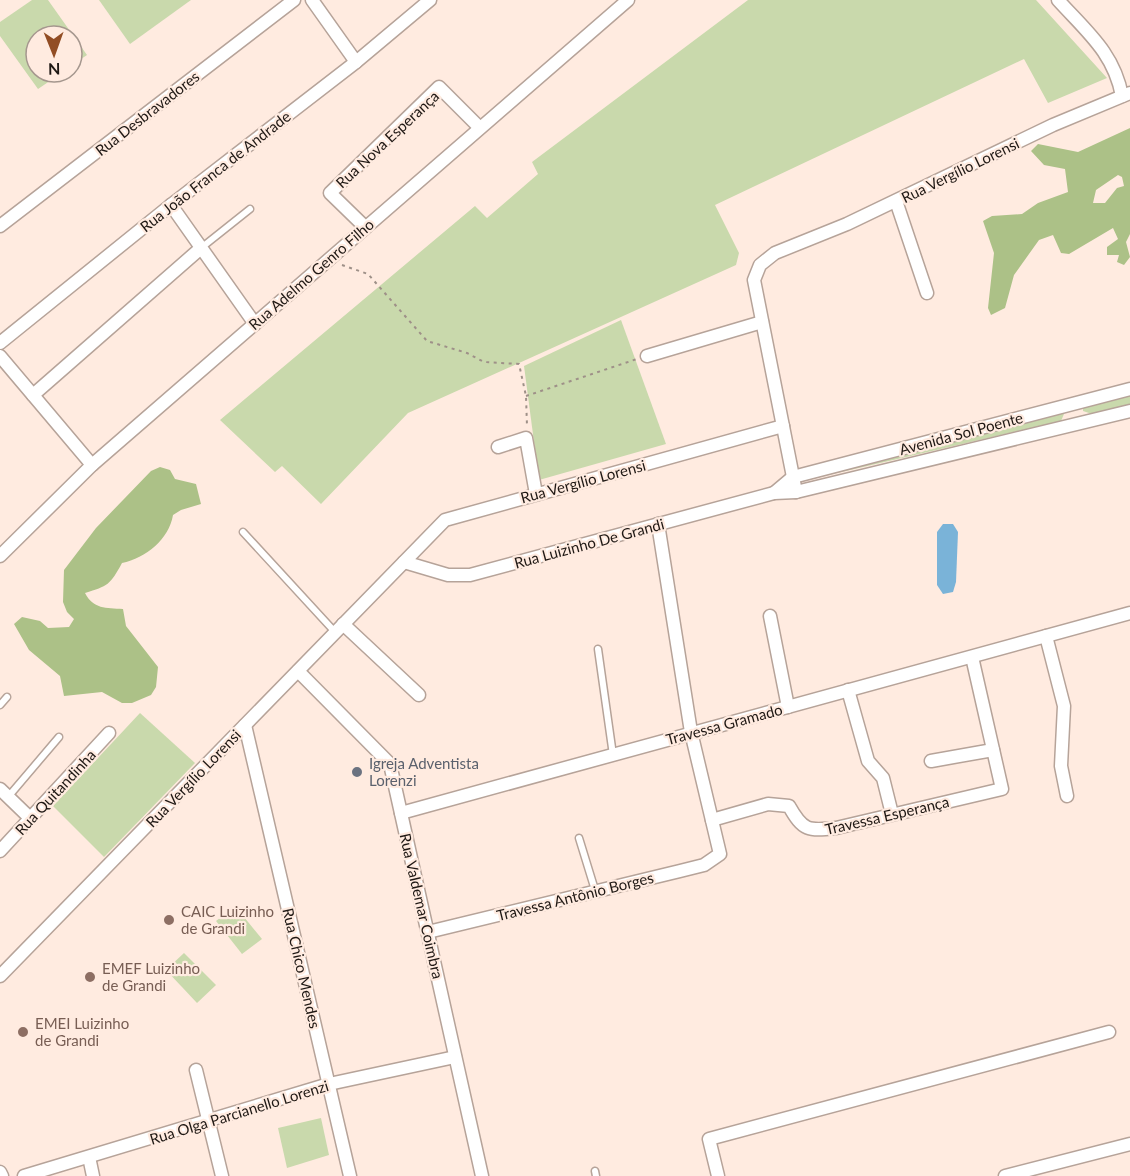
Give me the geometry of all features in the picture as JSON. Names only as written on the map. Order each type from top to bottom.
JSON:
[{"type":"street","name":"Rua Desbravadores","points":[[0,226],[294,0]]},
{"type":"street","points":[[312,0],[356,62]]},
{"type":"street","name":"Rua João Franca de Andrade","points":[[0,343],[171,205],[356,62],[430,0]]},
{"type":"street","name":"Rua Adelmo Genro Filho","points":[[0,555],[92,465],[628,0]]},
{"type":"street","points":[[1058,0],[1112,60],[1126,95]]},
{"type":"street","name":"Rua Nova Esperança","points":[[365,227],[330,193],[439,87],[479,127]]},
{"type":"street","name":"Rua Vergílio Lorensi","points":[[0,976],[445,520],[783,426],[754,279],[760,265],[775,253],[896,201],[1053,125],[1126,95]]},
{"type":"street","points":[[896,201],[927,293]]},
{"type":"street","points":[[171,205],[255,324]]},
{"type":"street","points":[[33,395],[201,248]]},
{"type":"street","points":[[646,356],[762,322]]},
{"type":"street","points":[[0,356],[92,465]]},
{"type":"street","name":"Avenida Sol Poente","points":[[793,477],[1130,389]]},
{"type":"street","points":[[1070,404],[1074,425]]},
{"type":"street","name":"Avenida Sol Poente","points":[[796,492],[1130,411]]},
{"type":"street","points":[[783,426],[796,492]]},
{"type":"street","points":[[498,447],[524,437],[528,441],[536,494]]},
{"type":"street","name":"Rua Luizinho De Grandi","points":[[774,493],[793,477]]},
{"type":"street","name":"Rua Luizinho De Grandi","points":[[404,562],[448,575],[470,576],[774,493],[796,492]]},
{"type":"street","points":[[658,524],[691,732],[712,820]]},
{"type":"street","name":"Travessa Gramado","points":[[401,813],[1130,613]]},
{"type":"street","points":[[770,616],[788,706]]},
{"type":"street","points":[[339,628],[419,695]]},
{"type":"street","points":[[1046,636],[1064,706],[1061,766],[1067,796]]},
{"type":"street","points":[[931,761],[993,750],[972,657]]},
{"type":"street","name":"Rua Valdemar Coimbra","points":[[298,671],[390,764],[482,1176]]},
{"type":"street","points":[[848,690],[868,762],[883,778],[892,814]]},
{"type":"street","name":"Rua Chico Mendes","points":[[245,725],[351,1176]]},
{"type":"street","name":"Rua Quitandinha","points":[[0,851],[109,733]]},
{"type":"street","name":"Travessa Esperança","points":[[712,820],[768,804],[789,806],[800,825],[814,831],[1002,789],[993,750]]},
{"type":"street","points":[[4,793],[30,818]]},
{"type":"street","name":"Travessa Antônio Borges","points":[[428,932],[704,865],[720,854],[712,820]]},
{"type":"street","points":[[718,1176],[709,1139],[1109,1032]]},
{"type":"street","name":"Rua Olga Parcianello Lorenzi","points":[[24,1176],[329,1084],[455,1057]]},
{"type":"street","points":[[196,1070],[222,1176]]},
{"type":"street","points":[[1005,1176],[1130,1144]]},
{"type":"street","points":[[89,1156],[93,1176]]},
{"type":"lane","points":[[201,248],[250,209]]},
{"type":"lane","points":[[243,532],[339,628]]},
{"type":"lane","points":[[598,649],[613,755]]},
{"type":"lane","points":[[0,705],[7,697]]},
{"type":"lane","points":[[4,793],[59,737]]},
{"type":"lane","points":[[579,838],[595,890]]},
{"type":"path","points":[[328,260],[368,274],[427,341],[467,353],[484,362],[519,364],[526,396],[528,441]]},
{"type":"path","points":[[526,396],[646,356]]},
{"type":"green space","points":[[32,0],[48,0],[65,24],[24,24],[24,69],[0,36],[0,22]]},
{"type":"green space","points":[[99,0],[191,0],[130,44]]},
{"type":"green space","points":[[748,0],[1036,0],[1107,78],[1048,103],[1024,59],[715,205],[739,253],[736,265],[408,413],[321,504],[282,466],[275,472],[220,420],[475,206],[487,218],[538,174],[532,162]]},
{"type":"green space","points":[[34,84],[45,84],[38,89]]},
{"type":"green space","points":[[1130,128],[1130,234],[1126,242],[1130,257],[1124,265],[1117,262],[1119,255],[1107,255],[1107,247],[1118,239],[1113,228],[1069,254],[1061,253],[1053,235],[1039,240],[1014,275],[1005,308],[991,315],[988,308],[994,253],[983,221],[992,216],[1022,214],[1038,203],[1068,192],[1065,169],[1044,165],[1031,151],[1038,144],[1078,152]],"holes":[[[1118,175],[1122,177],[1124,186],[1117,188],[1105,203],[1093,203],[1096,190]]]},
{"type":"green space","points":[[621,320],[666,444],[539,480],[524,366]]},
{"type":"green space","points":[[1130,394],[1130,407],[1095,415],[1083,411],[1083,407]]},
{"type":"green space","points":[[1062,410],[1064,414],[1061,421],[807,480],[808,478]]},
{"type":"green space","points":[[160,467],[170,470],[175,479],[196,484],[201,504],[173,515],[167,532],[155,546],[140,557],[122,563],[108,584],[85,593],[96,605],[123,609],[126,626],[158,667],[156,687],[151,695],[132,703],[122,703],[102,692],[64,696],[60,676],[29,650],[14,624],[22,617],[40,621],[48,628],[69,627],[74,619],[67,612],[63,602],[64,570],[96,528],[151,471]]},
{"type":"green space","points":[[140,713],[195,763],[104,857],[53,806]]},
{"type":"green space","points":[[235,906],[262,939],[242,954],[216,921]]},
{"type":"green space","points":[[184,953],[216,985],[197,1003],[166,970]]},
{"type":"green space","points":[[321,1118],[329,1155],[287,1168],[278,1128]]},
{"type":"water","points":[[943,524],[953,524],[958,532],[956,582],[953,592],[943,594],[937,585],[937,532]]},
{"type":"place","name":"Igreja Adventista Lorenzi","points":[[357,772]]},
{"type":"place","name":"CAIC Luizinho de Grandi","points":[[169,920]]},
{"type":"place","name":"EMEF Luizinho de Grandi","points":[[90,977]]},
{"type":"place","name":"EMEI Luizinho de Grandi","points":[[23,1032]]}]
